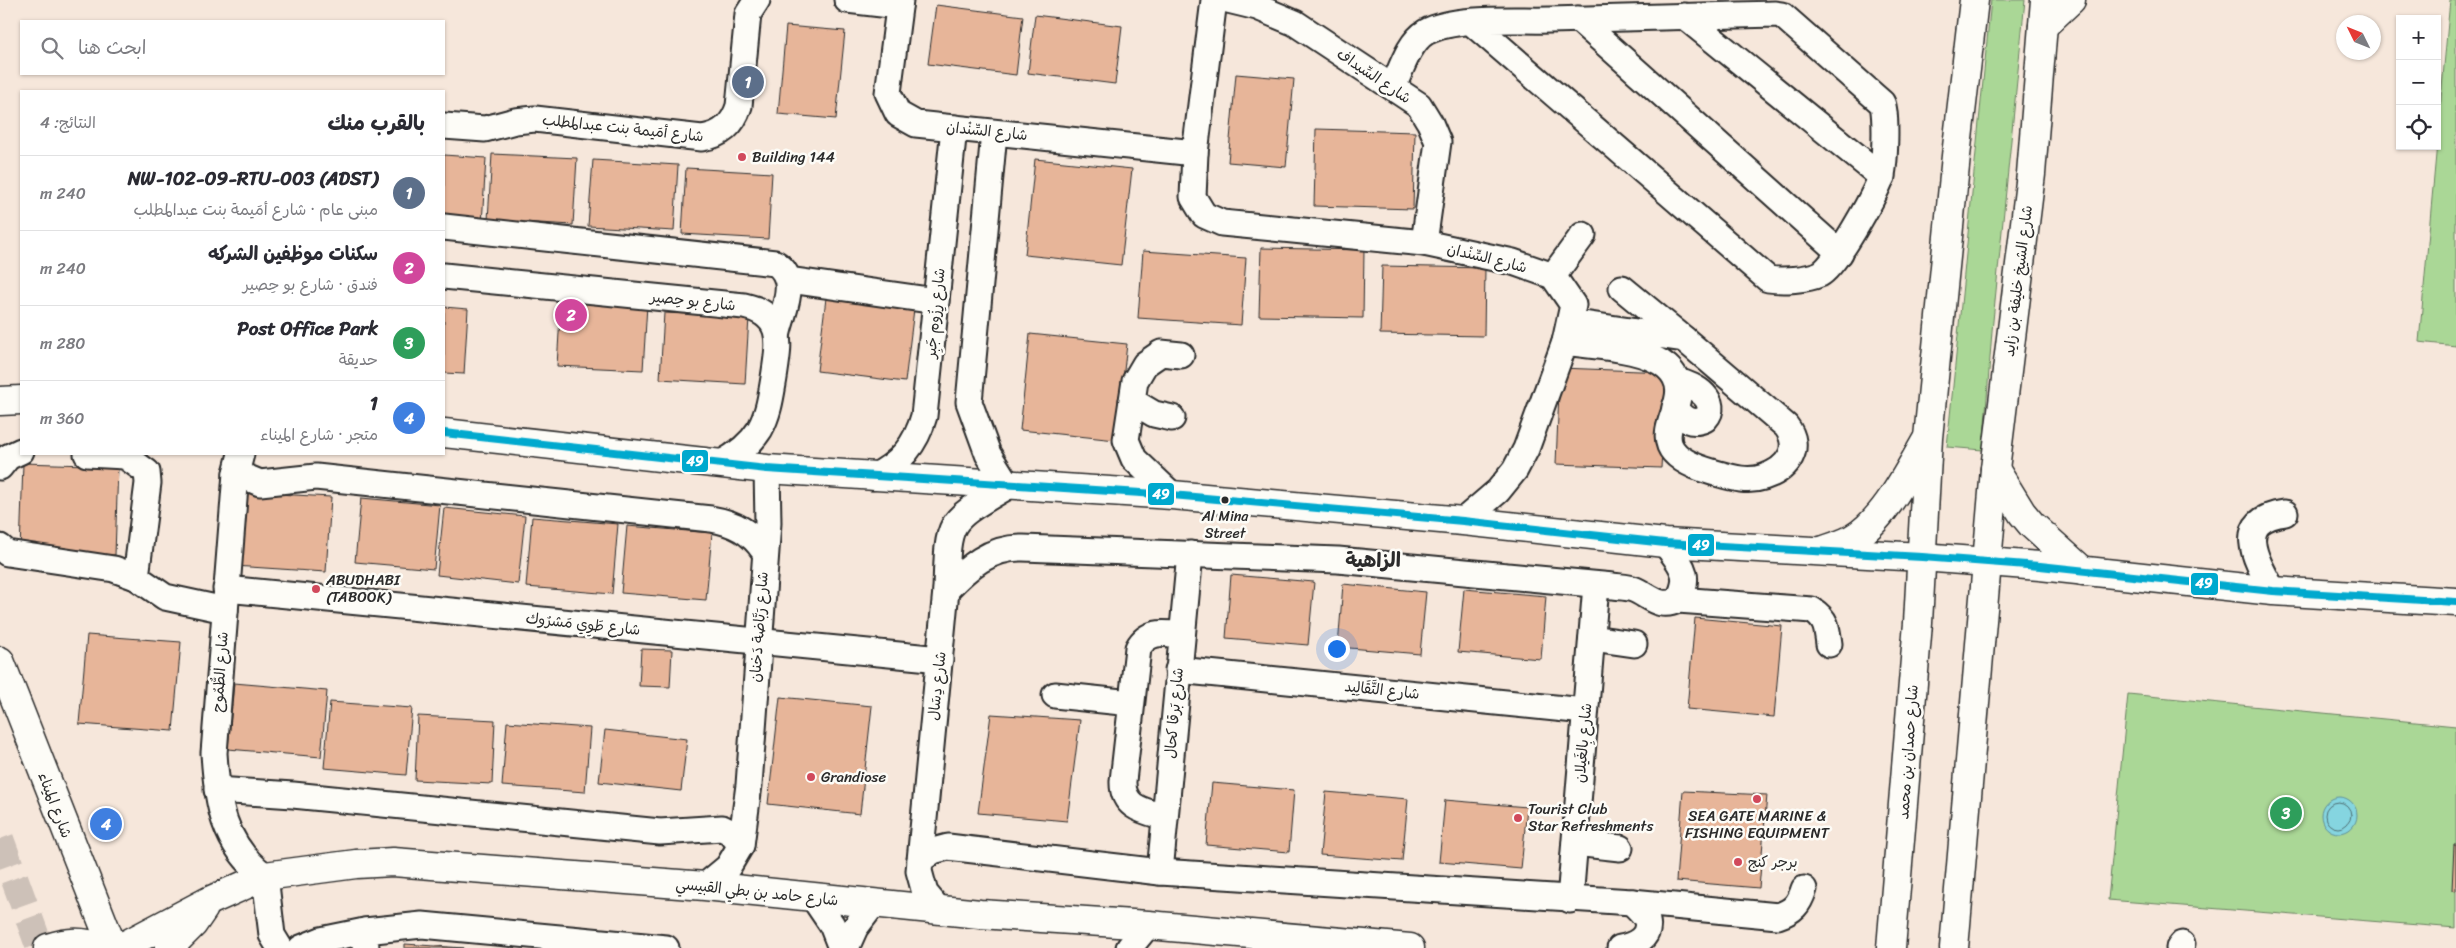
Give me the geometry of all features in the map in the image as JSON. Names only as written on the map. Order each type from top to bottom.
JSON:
[{"type":"main road","points":[[1922,556],[1928,438],[1956,156],[1974,0]]},
{"type":"main road","points":[[2044,13],[2071,0]]},
{"type":"main road","name":"شارع الشيخ خليفة بن زايد","points":[[1986,562],[1995,469],[2031,174],[2044,13]]},
{"type":"main road","points":[[445,433],[767,469],[1008,486],[1172,495],[1463,521],[1665,543],[1922,556],[2083,570],[2272,591],[2456,602]]},
{"type":"main road","points":[[1818,552],[1847,541],[1864,531],[1897,490],[1928,438]]},
{"type":"main road","points":[[1995,469],[2027,519],[2044,538],[2083,570]]},
{"type":"main road","name":"شارع حمدان بن محمد","points":[[1892,948],[1910,738],[1922,556]]},
{"type":"main road","points":[[1954,948],[1986,562]]},
{"type":"main road","name":"شارع الميناء","points":[[0,661],[113,948]]},
{"type":"main road","name":"شارع حامد بن بطي القبيسي","points":[[120,948],[209,901],[265,876],[356,864],[393,862],[705,886],[939,910],[1148,925],[1410,948]]},
{"type":"main road","points":[[169,948],[193,924],[209,901]]},
{"type":"main road","points":[[48,948],[71,942],[86,942],[104,948]]},
{"type":"street","name":"شارع أمَيمة بنت عبدالمطلب","points":[[445,126],[485,129],[515,121],[535,119],[702,138],[713,136],[730,125],[736,116],[739,106],[748,14],[757,0]]},
{"type":"street","points":[[847,0],[900,3]]},
{"type":"street","name":"شارع السِّنْدان","points":[[1214,0],[1195,153],[1193,197],[1204,215],[1222,223],[1424,243],[1513,262],[1553,276]]},
{"type":"street","name":"شارع السِّيداف","points":[[1228,0],[1257,7],[1295,23],[1393,87],[1418,106],[1430,123],[1438,142],[1424,243]]},
{"type":"street","name":"شارع السِّنْدان","points":[[900,3],[888,93],[898,114],[916,124],[1195,153]]},
{"type":"street","points":[[1393,87],[1411,48],[1424,34],[1451,23],[1472,22],[1684,16],[1775,14],[1788,19],[1882,103],[1886,114],[1882,177],[1840,253],[1820,274],[1780,281],[1768,280],[1472,22]]},
{"type":"street","points":[[1684,16],[1882,177]]},
{"type":"street","points":[[1578,19],[1840,253]]},
{"type":"street","name":"شارع رِزُوم جَبِر","points":[[873,477],[888,470],[901,459],[919,432],[924,416],[954,128]]},
{"type":"street","points":[[994,132],[969,402],[988,454],[1008,486]]},
{"type":"street","points":[[445,227],[775,264],[782,267],[789,280],[778,332],[780,343],[766,416],[748,444],[733,458],[720,464]]},
{"type":"street","points":[[1463,521],[1498,491],[1516,470],[1526,449],[1568,332],[1573,305],[1553,276],[1583,235]]},
{"type":"street","name":"شارع بو حِصير","points":[[445,276],[744,306],[765,314],[778,332]]},
{"type":"street","points":[[789,280],[936,301]]},
{"type":"street","points":[[1622,288],[1786,426],[1793,438],[1794,446],[1791,459],[1782,468],[1758,479],[1733,478],[1691,466],[1676,455],[1671,448],[1669,428],[1680,390],[1678,382],[1668,368],[1644,343]]},
{"type":"street","points":[[1568,332],[1644,343],[1684,339]]},
{"type":"street","points":[[1172,495],[1134,459],[1126,440],[1135,381],[1145,364],[1161,353],[1181,355]]},
{"type":"street","points":[[1675,408],[1684,419],[1695,422],[1705,420],[1711,411],[1704,394],[1688,384],[1678,382]]},
{"type":"street","points":[[1132,401],[1154,414],[1172,418]]},
{"type":"street","points":[[0,467],[8,457],[20,451]]},
{"type":"street","points":[[106,455],[125,456],[147,472],[148,483],[136,577]]},
{"type":"street","points":[[238,464],[260,482],[316,478],[711,519],[726,522],[748,533],[764,551]]},
{"type":"street","name":"شارع الطُّمُوح","points":[[238,464],[214,753],[217,790],[232,841],[247,860],[265,876]]},
{"type":"street","name":"شارع رَبَّاضة دَخنان","points":[[705,886],[728,866],[741,845],[749,785],[764,551],[769,505],[767,469]]},
{"type":"street","name":"شارع دِسَال","points":[[939,910],[931,902],[923,888],[919,871],[946,590],[947,544],[950,529],[959,517],[1008,486]]},
{"type":"street","points":[[2272,591],[2255,558],[2252,538],[2256,526],[2263,519],[2270,515],[2285,513]]},
{"type":"street","points":[[1665,543],[1684,569],[1686,578],[1678,600]]},
{"type":"street","points":[[947,544],[960,555],[977,561]]},
{"type":"street","name":"شارع طَوِي مَشرُوك","points":[[0,547],[7,553],[114,569],[136,577],[165,597],[226,600],[758,641],[940,659]]},
{"type":"street","points":[[946,590],[977,561],[992,553],[1013,548],[1338,560],[1634,589],[1647,598],[1671,604],[1678,600],[1812,610],[1822,616],[1827,626],[1828,644]]},
{"type":"street","name":"شارع بَرقا كحال","points":[[1160,872],[1190,554]]},
{"type":"street","name":"شارع بِالغَيلان","points":[[1570,900],[1596,585]]},
{"type":"street","points":[[1165,817],[1135,808],[1124,792],[1136,654],[1146,638],[1159,633],[1181,635]]},
{"type":"street","points":[[1592,638],[1634,644]]},
{"type":"street","name":"شارع التَّقَالِيد","points":[[1178,670],[1586,711]]},
{"type":"street","points":[[1055,695],[1132,703]]},
{"type":"street","name":"شارع رَبَّاضة دَخنان","points":[[717,828],[736,809],[749,785]]},
{"type":"street","points":[[217,790],[293,795],[660,832],[717,828],[730,832],[741,845]]},
{"type":"street","points":[[924,817],[931,831],[948,847]]},
{"type":"street","points":[[1575,843],[1620,848]]},
{"type":"street","points":[[920,860],[933,851],[948,847],[1160,872],[1420,888],[1570,900],[1632,902],[1778,916],[1790,912],[1800,903],[1804,889]]},
{"type":"street","points":[[265,876],[272,935],[280,948]]},
{"type":"street","points":[[813,897],[832,925],[841,948]]},
{"type":"street","points":[[1620,948],[1632,946],[1642,939],[1647,930],[1647,921],[1632,902]]},
{"type":"street","points":[[846,948],[855,928],[874,903]]},
{"type":"street","points":[[301,948],[321,940],[365,939],[422,925],[666,948]]},
{"type":"street","points":[[1129,948],[1148,925]]},
{"type":"green space","points":[[1991,0],[2025,0],[1992,331],[1983,450],[1947,447]]},
{"type":"green space","points":[[2450,0],[2456,0],[2456,346],[2419,342],[2436,150],[2441,150],[2441,99]]},
{"type":"green space","points":[[2128,694],[2456,726],[2456,928],[2108,900]]},
{"type":"water","points":[[2339,797],[2346,798],[2352,802],[2356,808],[2356,822],[2352,828],[2346,832],[2339,833],[2332,832],[2326,828],[2322,822],[2321,815],[2322,808],[2326,802],[2332,798]]},
{"type":"building","points":[[936,5],[1023,16],[1016,75],[928,64]]},
{"type":"building","points":[[1035,15],[1122,26],[1115,84],[1028,73]]},
{"type":"building","points":[[786,26],[845,31],[836,119],[778,114]]},
{"type":"building","points":[[1236,74],[1294,79],[1286,167],[1228,162]]},
{"type":"building","points":[[1316,129],[1415,132],[1413,209],[1314,206]]},
{"type":"building","points":[[492,154],[577,158],[573,225],[488,220]]},
{"type":"building","points":[[445,155],[486,158],[482,224],[445,222]]},
{"type":"building","points":[[1035,159],[1132,169],[1121,265],[1025,255]]},
{"type":"building","points":[[593,160],[678,165],[674,231],[588,226]]},
{"type":"building","points":[[686,168],[772,173],[768,239],[682,234]]},
{"type":"building","points":[[1261,248],[1364,250],[1363,318],[1259,316]]},
{"type":"building","points":[[1143,251],[1246,258],[1241,325],[1138,318]]},
{"type":"building","points":[[1382,266],[1485,268],[1484,336],[1380,334]]},
{"type":"building","points":[[827,290],[915,301],[905,382],[817,371]]},
{"type":"building","points":[[561,300],[647,305],[643,370],[557,366]]},
{"type":"building","points":[[445,307],[468,309],[464,374],[445,373]]},
{"type":"building","points":[[664,313],[749,317],[745,384],[660,379]]},
{"type":"building","points":[[1030,334],[1127,344],[1116,440],[1020,430]]},
{"type":"building","points":[[1560,368],[1666,372],[1661,468],[1556,464]]},
{"type":"building","points":[[23,463],[118,466],[115,555],[20,552]]},
{"type":"building","points":[[239,492],[331,497],[326,572],[234,566]]},
{"type":"building","points":[[361,498],[440,505],[434,569],[355,562]]},
{"type":"building","points":[[444,508],[525,516],[518,584],[437,575]]},
{"type":"building","points":[[532,517],[618,524],[612,594],[526,587]]},
{"type":"building","points":[[627,526],[712,533],[706,600],[621,593]]},
{"type":"building","points":[[1231,575],[1314,582],[1308,645],[1226,638]]},
{"type":"building","points":[[1343,584],[1426,592],[1420,654],[1338,647]]},
{"type":"building","points":[[1464,589],[1546,596],[1541,659],[1458,652]]},
{"type":"building","points":[[1695,618],[1782,626],[1774,717],[1687,709]]},
{"type":"building","points":[[87,635],[181,642],[173,731],[79,724]]},
{"type":"building","points":[[641,649],[672,650],[670,687],[639,686]]},
{"type":"building","points":[[234,683],[327,691],[321,757],[228,749]]},
{"type":"building","points":[[780,697],[872,706],[860,814],[768,804]]},
{"type":"building","points":[[330,702],[412,708],[406,775],[324,768]]},
{"type":"building","points":[[991,714],[1080,720],[1067,821],[978,813]]},
{"type":"building","points":[[418,716],[495,720],[492,784],[415,780]]},
{"type":"building","points":[[507,722],[590,728],[585,792],[502,786]]},
{"type":"building","points":[[605,730],[687,739],[681,791],[599,782]]},
{"type":"building","points":[[1212,783],[1294,790],[1289,852],[1206,845]]},
{"type":"building","points":[[1683,791],[1767,795],[1759,888],[1676,881]]},
{"type":"building","points":[[1326,792],[1408,799],[1402,861],[1320,855]]},
{"type":"building","points":[[1445,800],[1527,807],[1521,869],[1439,862]]},
{"type":"building","points":[[2454,845],[2456,845],[2456,891],[2452,890]]},
{"type":"building","points":[[405,944],[464,948],[405,948]]},
{"type":"tunnel","points":[[0,839],[40,948]]},
{"type":"transit line","name":"49","points":[[445,433],[767,469],[1172,495],[1463,521],[1665,543],[1922,557],[2040,566],[2273,591],[2456,602]]},
{"type":"place","name":"NW-102-09-RTU-003 (ADST)","points":[[748,82]]},
{"type":"place","name":"Building 144","points":[[742,157]]},
{"type":"place","name":"سكنات موظفين الشركه","points":[[571,315]]},
{"type":"place","name":"Al Mina Street","points":[[1225,500]]},
{"type":"place","name":"ABUDHABI (TABOOK)","points":[[316,589]]},
{"type":"place","name":"Grandiose","points":[[811,777]]},
{"type":"place","name":"SEA GATE MARINE & FISHING EQUIPMENT","points":[[1757,799]]},
{"type":"place","name":"Post Office Park","points":[[2286,813]]},
{"type":"place","name":"Tourist Club Star Refreshments","points":[[1518,818]]},
{"type":"place","name":"1","points":[[106,824]]},
{"type":"place","name":"برجر كنج","points":[[1738,862]]},
{"type":"district","name":"الزاهية","points":[[1373,560]]}]
